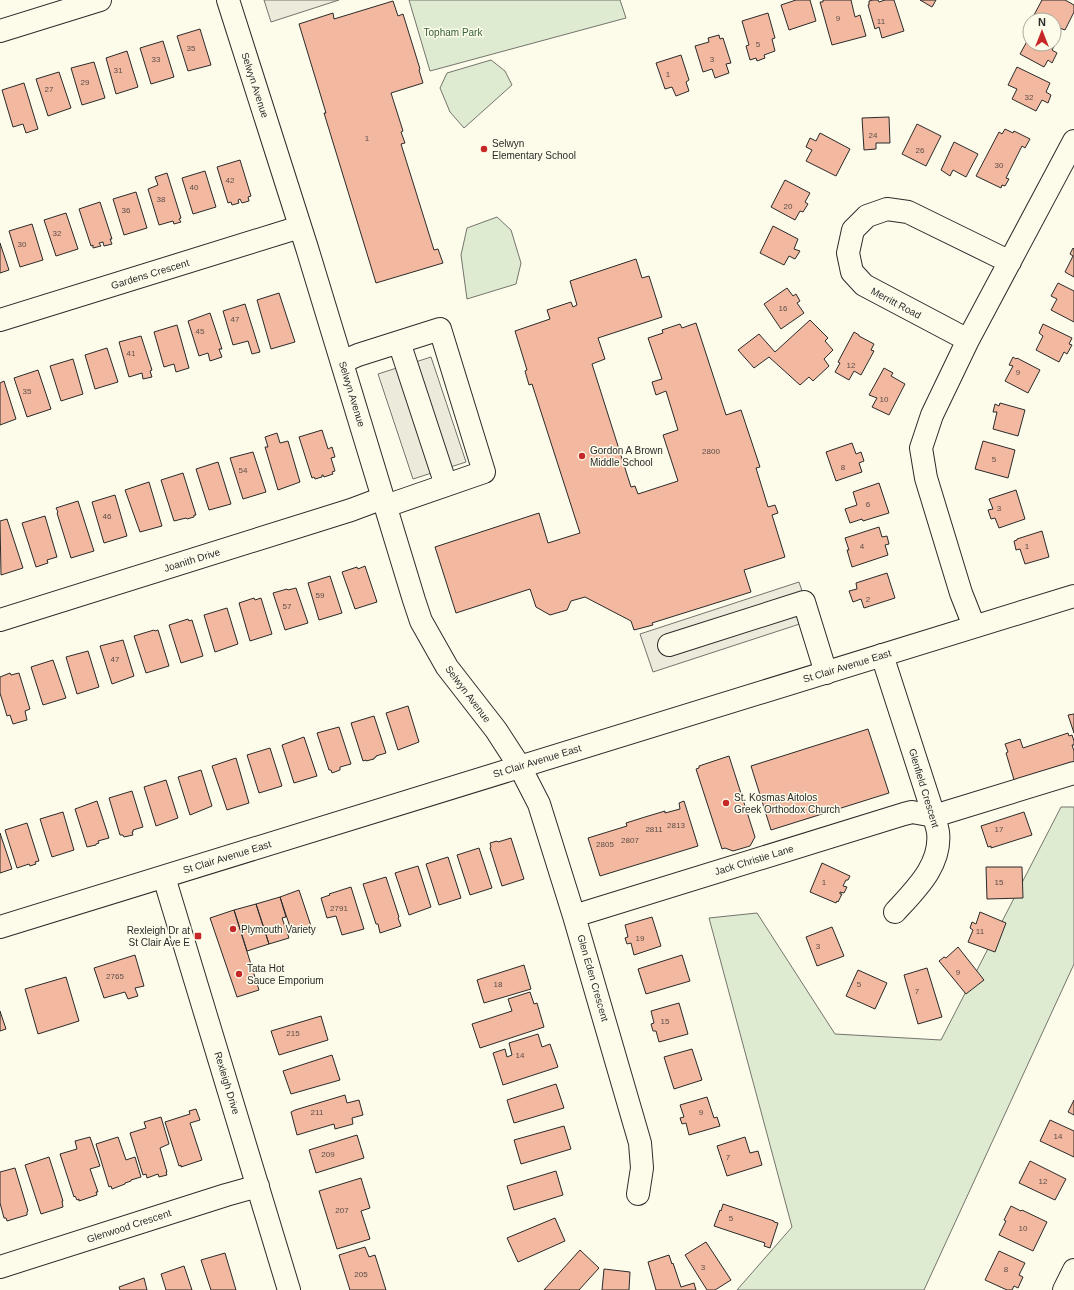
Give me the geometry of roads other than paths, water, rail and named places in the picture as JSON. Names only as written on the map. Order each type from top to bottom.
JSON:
[{"type":"street","points":[[0,31],[100,0]]},
{"type":"street","name":"Selwyn Avenue","points":[[228,0],[342,362],[421,621],[447,667],[496,730],[520,767]]},
{"type":"street","points":[[974,626],[961,593],[926,478],[921,448],[932,415],[968,340],[1074,141]]},
{"type":"street","name":"Merritt Road","points":[[968,340],[864,286],[852,272],[848,253],[853,230],[867,216],[887,209],[908,212],[1010,262]]},
{"type":"street","name":"Gardens Crescent","points":[[0,320],[300,227]]},
{"type":"street","name":"Joanith Drive","points":[[0,620],[351,510],[446,485],[484,472],[440,329],[399,342]]},
{"type":"street","points":[[342,362],[358,355],[399,342],[446,485]]},
{"type":"street","name":"St Clair Avenue East","points":[[0,927],[1074,596]]},
{"type":"street","points":[[670,645],[804,602],[826,673]]},
{"type":"street","name":"Glenfield Crescent","points":[[882,655],[938,832],[938,846],[932,866],[918,886],[894,912]]},
{"type":"street","name":"Glen Eden Crescent","points":[[520,767],[539,804],[574,916],[640,1143],[642,1168],[638,1194]]},
{"type":"street","points":[[934,816],[1074,773]]},
{"type":"street","name":"Jack Christie Lane","points":[[574,916],[912,812],[934,816]]},
{"type":"street","name":"Rexleigh Drive","points":[[164,876],[289,1290]]},
{"type":"street","name":"Glenwood Crescent","points":[[0,1267],[258,1186]]},
{"type":"street","points":[[1064,1290],[1074,1270]]},
{"type":"place","name":"Selwyn Elementary School","points":[[484,149]]},
{"type":"place","name":"Gordon A Brown Middle School","points":[[582,456]]},
{"type":"place","name":"St. Kosmas Aitolos Greek Orthodox Church","points":[[726,803]]},
{"type":"place","name":"Plymouth Variety","points":[[233,929]]},
{"type":"place","name":"Rexleigh Dr at St Clair Ave E","points":[[198,936]]},
{"type":"place","name":"Tata Hot Sauce Emporium","points":[[239,974]]},
{"type":"park label","name":"Topham Park","points":[[453,32]]}]
